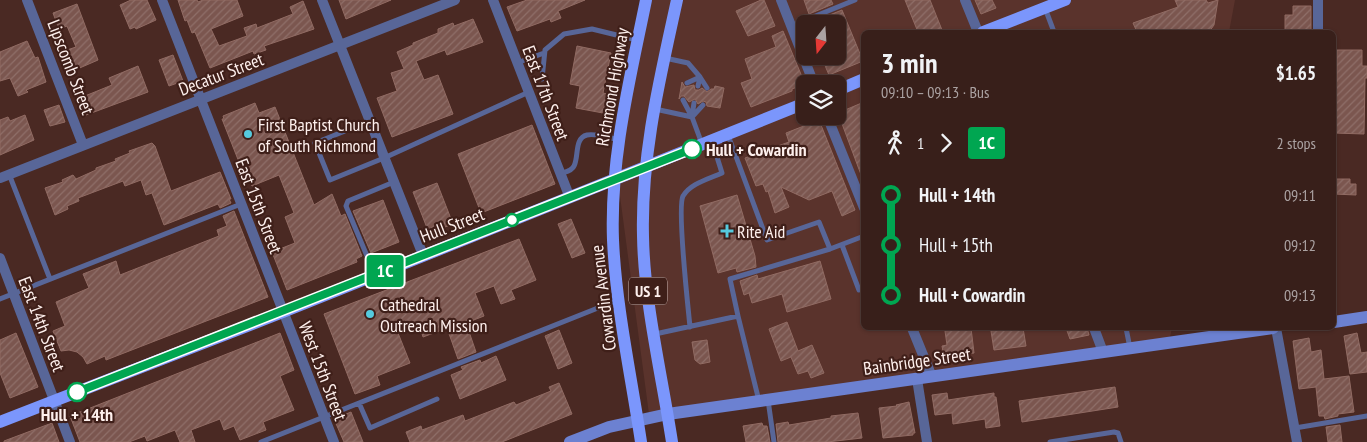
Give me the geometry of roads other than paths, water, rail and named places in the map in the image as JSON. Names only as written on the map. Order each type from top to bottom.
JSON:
[{"type":"main road","name":"Richmond Highway","points":[[615,180],[619,140],[646,0]]},
{"type":"main road","name":"US 1","points":[[672,442],[654,334],[644,254],[643,204],[654,108],[677,0]]},
{"type":"main road","points":[[988,30],[1065,0]]},
{"type":"main road","points":[[846,87],[861,81]]},
{"type":"main road","name":"Hull Street","points":[[0,422],[283,312],[796,107]]},
{"type":"main road","name":"Cowardin Avenue","points":[[615,180],[613,238],[618,300],[641,442]]},
{"type":"street","name":"Lipscomb Street","points":[[28,0],[83,145]]},
{"type":"street","name":"East 15th Street","points":[[162,0],[283,312]]},
{"type":"street","points":[[322,0],[423,255]]},
{"type":"street","name":"Decatur Street","points":[[5,176],[455,0]]},
{"type":"street","name":"East 17th Street","points":[[493,0],[570,198]]},
{"type":"street","points":[[780,0],[810,75]]},
{"type":"street","points":[[965,0],[977,30]]},
{"type":"street","points":[[1318,0],[1318,30]]},
{"type":"street","points":[[831,125],[861,201]]},
{"type":"street","name":"East 14th Street","points":[[0,258],[70,442]]},
{"type":"street","name":"West 15th Street","points":[[283,312],[334,442]]},
{"type":"street","points":[[1336,322],[1367,316]]},
{"type":"street","points":[[913,330],[932,376]]},
{"type":"street","points":[[1095,330],[1103,352]]},
{"type":"street","name":"Bainbridge Street","points":[[570,442],[609,427],[668,414],[1260,330]]},
{"type":"street","points":[[1274,330],[1297,442]]},
{"type":"street","points":[[917,379],[927,442]]},
{"type":"lane","points":[[791,26],[856,0]]},
{"type":"lane","points":[[1045,8],[1053,30]]},
{"type":"lane","points":[[542,79],[545,50],[564,34],[592,29],[638,40]]},
{"type":"lane","points":[[517,63],[544,53]]},
{"type":"lane","points":[[665,58],[688,63],[707,88]]},
{"type":"lane","points":[[687,83],[700,77]]},
{"type":"lane","points":[[698,86],[700,77]]},
{"type":"lane","points":[[370,121],[315,144],[330,180],[384,158],[529,92]]},
{"type":"lane","points":[[683,100],[722,173],[689,188],[682,198],[683,247],[690,327]]},
{"type":"lane","points":[[692,117],[694,103]]},
{"type":"lane","points":[[692,117],[703,105]]},
{"type":"lane","points":[[654,108],[692,117]]},
{"type":"lane","points":[[560,174],[574,166],[578,147],[584,136],[589,134],[619,140]]},
{"type":"lane","points":[[728,134],[767,240],[819,222],[830,249]]},
{"type":"lane","points":[[5,176],[50,279]]},
{"type":"lane","points":[[375,275],[346,206],[348,201],[394,182]]},
{"type":"lane","points":[[0,299],[241,204]]},
{"type":"lane","points":[[774,442],[764,400],[738,316],[730,279],[830,249],[861,237]]},
{"type":"lane","points":[[842,245],[859,290]]},
{"type":"lane","points":[[262,442],[618,300]]},
{"type":"lane","points":[[654,334],[738,316]]},
{"type":"lane","points":[[1126,330],[1130,348]]},
{"type":"lane","points":[[359,403],[370,428],[437,399]]},
{"type":"lane","points":[[1295,428],[1367,416]]},
{"type":"lane","points":[[1050,442],[1114,432],[1118,433],[1122,442]]},
{"type":"place","name":"First Baptist Church of South Richmond","points":[[248,134]]},
{"type":"place","name":"Hull + Cowardin","points":[[692,149]]},
{"type":"place","name":"Rite Aid","points":[[727,231]]},
{"type":"place","name":"Cathedral Outreach Mission","points":[[370,314]]},
{"type":"place","name":"Hull + 14th","points":[[77,392]]}]
